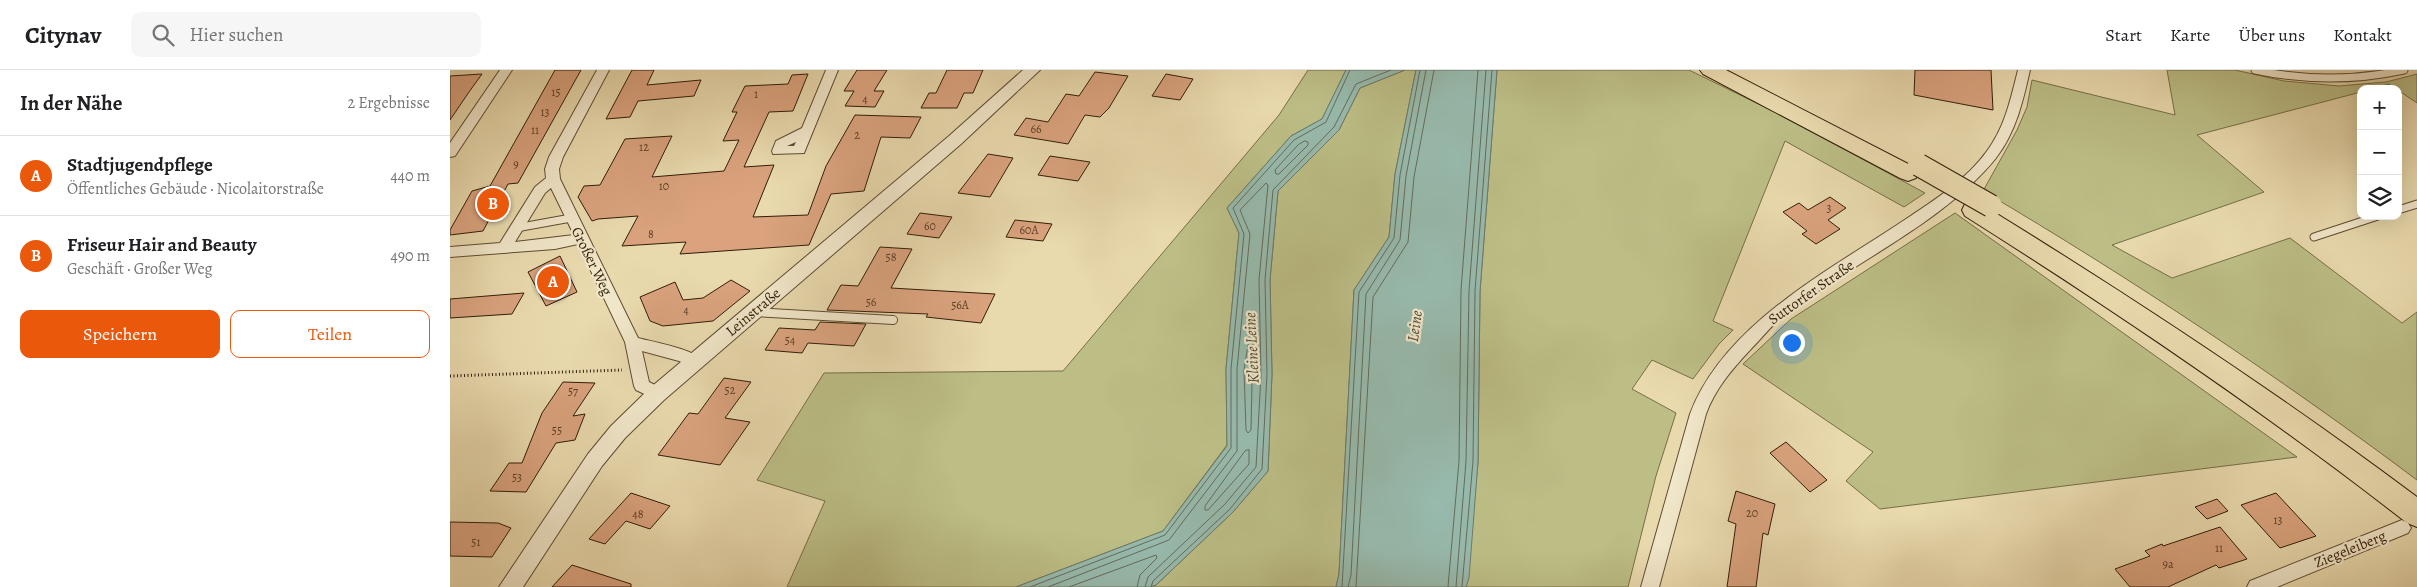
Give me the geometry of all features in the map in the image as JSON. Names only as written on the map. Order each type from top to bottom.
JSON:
[{"type":"highway","points":[[1710,70],[1737,75],[1914,169],[1982,208],[2248,389],[2412,513]]},
{"type":"street","points":[[450,153],[506,70]]},
{"type":"street","points":[[505,247],[540,190],[553,179],[552,169],[556,157],[603,70]]},
{"type":"street","points":[[806,131],[832,70]]},
{"type":"street","name":"Leinstraße","points":[[510,587],[595,460],[618,432],[657,394],[948,146],[1032,70]]},
{"type":"street","name":"Suttorfer Straße","points":[[1650,587],[1698,414],[1704,398],[1730,361],[1777,313],[1931,209],[1969,179],[1992,154],[2008,126],[2015,108],[2024,70]]},
{"type":"street","name":"Großer Weg","points":[[553,179],[580,239],[632,342],[642,386],[657,394]]},
{"type":"street","points":[[450,252],[555,244],[580,239]]},
{"type":"street","points":[[632,342],[683,356],[695,362]]},
{"type":"street","name":"Ziegeleiberg","points":[[2256,587],[2412,513]]},
{"type":"lane","points":[[2255,70],[2296,78],[2331,81],[2360,79],[2404,70]]},
{"type":"lane","points":[[2402,209],[2417,204]]},
{"type":"lane","points":[[516,228],[571,218]]},
{"type":"lane","points":[[2314,237],[2366,220]]},
{"type":"lane","points":[[753,312],[893,320]]},
{"type":"path","points":[[450,376],[616,371],[637,366]]},
{"type":"green space","points":[[1308,70],[1346,70],[1322,119],[1291,136],[1227,208],[1239,233],[1226,369],[1227,445],[1163,531],[1016,587],[787,587],[825,501],[757,480],[824,373],[1063,371],[1279,115]]},
{"type":"green space","points":[[1405,70],[1416,70],[1395,174],[1389,237],[1354,290],[1339,574],[1336,587],[1150,587],[1156,585],[1233,512],[1268,471],[1272,374],[1270,280],[1278,191],[1339,130],[1360,88]]},
{"type":"green space","points":[[1497,70],[1689,70],[1779,114],[1925,193],[1904,207],[1785,141],[1713,321],[1733,330],[1719,344],[1693,379],[1652,360],[1632,389],[1676,413],[1656,476],[1628,587],[1466,587],[1478,462],[1480,291]]},
{"type":"green space","points":[[2167,70],[2235,70],[2284,81],[2339,86],[2386,82],[2417,74],[2417,103],[2402,93],[2402,85],[2357,85],[2357,93],[2197,135],[2264,192],[2112,245],[2172,278],[2290,238],[2402,323],[2417,312],[2417,480],[2365,441],[2204,330],[2039,224],[1983,191],[2017,130],[2027,107],[2032,80],[2175,115]]},
{"type":"green space","points":[[1955,213],[2297,457],[1880,509],[1846,481],[1873,452],[1743,364],[1791,319]]},
{"type":"water","name":"Kleine Leine","points":[[1346,70],[1405,70],[1360,88],[1339,130],[1278,191],[1270,280],[1272,374],[1268,471],[1233,512],[1156,585],[1150,587],[1016,587],[1163,531],[1227,446],[1226,369],[1239,233],[1227,208],[1291,136],[1322,119]]},
{"type":"water","name":"Leine","points":[[1416,70],[1497,70],[1480,291],[1478,462],[1469,578],[1466,587],[1336,587],[1339,574],[1354,290],[1389,237],[1395,174]]},
{"type":"building","points":[[555,70],[581,70],[518,183],[508,184],[483,231],[450,235],[450,230],[472,191],[490,186]]},
{"type":"building","points":[[632,70],[654,70],[647,85],[701,80],[694,96],[638,101],[630,117],[606,119]]},
{"type":"building","points":[[857,70],[887,70],[874,91],[884,91],[875,107],[845,106],[854,91],[844,91]]},
{"type":"building","points":[[947,70],[983,70],[973,93],[964,93],[957,108],[921,108],[929,93],[936,93]]},
{"type":"building","points":[[1915,70],[1991,70],[1993,110],[1914,95]]},
{"type":"building","points":[[1095,72],[1128,76],[1109,108],[1100,117],[1085,115],[1068,144],[1014,135],[1026,118],[1048,122],[1066,94],[1079,96]]},
{"type":"building","points":[[482,74],[469,92],[450,120],[450,76]]},
{"type":"building","points":[[808,74],[793,111],[769,112],[744,167],[774,165],[753,217],[808,215],[826,166],[855,115],[921,117],[910,138],[881,137],[864,191],[831,194],[809,245],[680,254],[686,242],[622,246],[638,216],[592,221],[578,197],[584,186],[600,185],[625,139],[672,136],[652,177],[724,171],[739,140],[723,141],[737,112],[732,112],[745,86],[788,84],[792,75]]},
{"type":"building","points":[[1166,74],[1193,79],[1180,100],[1152,96]]},
{"type":"building","points":[[988,154],[1013,158],[990,197],[958,193]]},
{"type":"building","points":[[1050,156],[1090,162],[1078,181],[1038,175]]},
{"type":"building","points":[[1830,197],[1846,208],[1828,220],[1840,229],[1816,244],[1802,234],[1807,231],[1783,212],[1799,203],[1808,210]]},
{"type":"building","points":[[920,213],[952,217],[939,238],[907,234]]},
{"type":"building","points":[[1015,220],[1052,224],[1043,241],[1006,237]]},
{"type":"building","points":[[880,247],[912,249],[891,288],[995,294],[981,323],[926,317],[928,314],[827,310],[841,285],[858,286]]},
{"type":"building","points":[[560,256],[577,292],[546,306],[528,272]]},
{"type":"building","points":[[731,280],[750,291],[713,321],[663,326],[650,321],[640,297],[675,282],[683,300],[703,298]]},
{"type":"building","points":[[524,293],[512,314],[450,318],[450,299]]},
{"type":"building","points":[[820,322],[866,324],[854,346],[808,343],[802,353],[765,350],[779,328],[815,330]]},
{"type":"building","points":[[724,378],[751,382],[725,418],[750,422],[720,465],[658,455],[689,413],[698,414]]},
{"type":"building","points":[[563,382],[595,383],[573,416],[585,414],[575,440],[556,443],[526,492],[490,491],[509,463],[522,463],[542,413]]},
{"type":"building","points":[[1786,442],[1827,480],[1810,492],[1770,453]]},
{"type":"building","points":[[1736,491],[1775,504],[1768,535],[1763,533],[1756,587],[1727,587],[1736,524],[1728,521]]},
{"type":"building","points":[[631,493],[670,506],[650,529],[626,521],[605,544],[589,539]]},
{"type":"building","points":[[2276,493],[2316,536],[2280,548],[2241,505]]},
{"type":"building","points":[[2217,499],[2228,511],[2207,519],[2195,507]]},
{"type":"building","points":[[450,522],[498,523],[511,528],[492,557],[450,556]]},
{"type":"building","points":[[2220,527],[2247,559],[2219,568],[2216,565],[2168,587],[2130,587],[2115,569],[2150,556],[2145,551],[2162,544],[2163,546]]},
{"type":"building","points":[[572,565],[631,584],[631,587],[552,587]]},
{"type":"place","name":"Friseur Hair and Beauty","points":[[493,204]]},
{"type":"place","name":"Stadtjugendpflege","points":[[553,282]]}]
